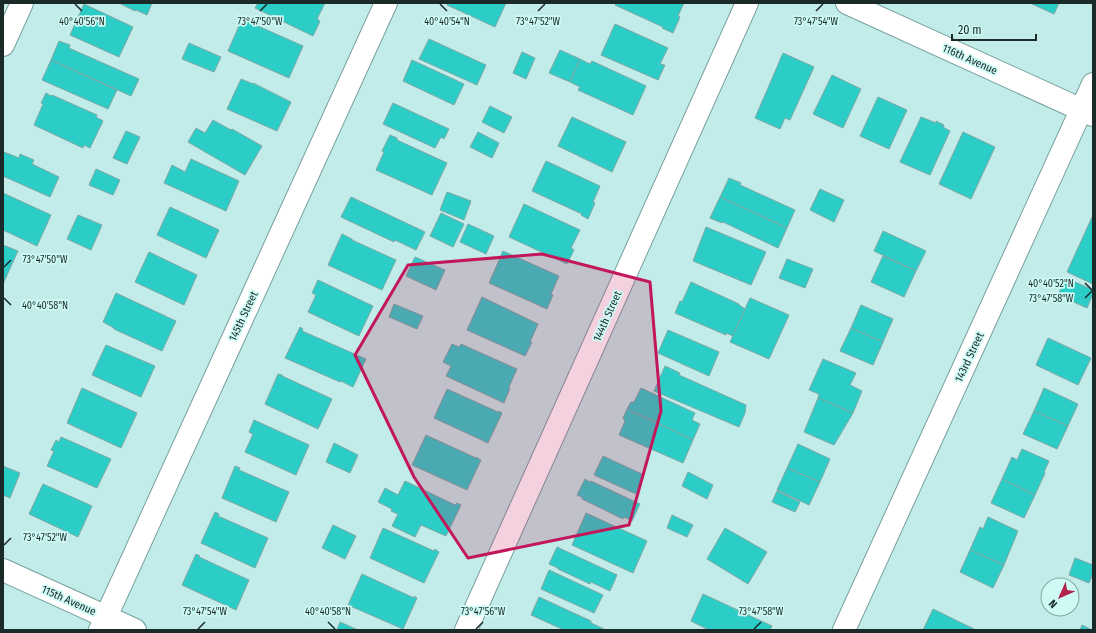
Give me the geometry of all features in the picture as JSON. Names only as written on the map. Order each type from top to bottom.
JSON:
[{"type":"street","points":[[3,45],[22,3]]},
{"type":"street","name":"145th Street","points":[[103,623],[386,3]]},
{"type":"street","name":"144th Street","points":[[466,630],[747,3]]},
{"type":"street","name":"116th Avenue","points":[[847,3],[1087,112]]},
{"type":"street","name":"143rd Street","points":[[844,630],[1087,112],[1093,84]]},
{"type":"street","name":"115th Avenue","points":[[3,570],[103,623],[135,630]]},
{"type":"highlighted area","points":[[542,254],[650,282],[661,411],[629,525],[468,558],[414,477],[355,355],[408,265]]},
{"type":"building","points":[[119,3],[152,3],[147,15]]},
{"type":"building","points":[[258,3],[325,3],[317,19],[320,21],[313,36],[255,8]]},
{"type":"building","points":[[448,3],[506,3],[495,27],[447,5]]},
{"type":"building","points":[[616,3],[684,3],[673,33],[615,5]]},
{"type":"building","points":[[1030,3],[1059,3],[1054,14]]},
{"type":"building","points":[[84,4],[133,27],[119,57],[70,35]]},
{"type":"building","points":[[242,19],[303,46],[289,78],[228,51]]},
{"type":"building","points":[[615,24],[668,48],[660,64],[665,65],[658,80],[601,55]]},
{"type":"building","points":[[429,39],[486,65],[477,85],[419,59]]},
{"type":"building","points":[[59,41],[70,45],[69,48],[139,79],[131,96],[51,60]]},
{"type":"building","points":[[189,43],[221,57],[214,72],[182,59]]},
{"type":"building","points":[[560,50],[580,59],[570,82],[549,73]]},
{"type":"building","points":[[522,52],[535,58],[526,79],[513,73]]},
{"type":"building","points":[[783,53],[814,67],[790,120],[785,118],[780,129],[755,118]]},
{"type":"building","points":[[580,59],[590,64],[592,61],[646,86],[633,115],[578,90],[580,87],[570,82]]},
{"type":"building","points":[[51,60],[117,90],[108,109],[42,80]]},
{"type":"building","points":[[412,60],[464,84],[454,105],[403,81]]},
{"type":"building","points":[[832,75],[861,89],[843,128],[813,114]]},
{"type":"building","points":[[241,79],[253,83],[291,102],[277,131],[227,109]]},
{"type":"building","points":[[46,93],[97,115],[96,117],[103,121],[90,148],[84,145],[83,148],[34,125]]},
{"type":"building","points":[[878,97],[907,110],[889,149],[860,136]]},
{"type":"building","points":[[393,103],[449,129],[444,139],[441,137],[435,148],[383,124]]},
{"type":"building","points":[[490,106],[512,117],[504,133],[482,122]]},
{"type":"building","points":[[572,117],[626,142],[612,172],[558,146]]},
{"type":"building","points":[[921,117],[936,123],[936,121],[944,125],[943,127],[950,131],[930,175],[900,162]]},
{"type":"building","points":[[213,120],[262,146],[245,175],[188,142],[196,128],[205,133]]},
{"type":"building","points":[[126,131],[140,137],[127,164],[113,158]]},
{"type":"building","points":[[478,132],[499,143],[492,158],[470,147]]},
{"type":"building","points":[[963,132],[995,147],[971,199],[939,184]]},
{"type":"building","points":[[390,135],[397,138],[397,140],[447,163],[432,195],[376,170],[384,152],[382,151]]},
{"type":"building","points":[[4,152],[19,158],[20,154],[34,160],[32,164],[59,177],[50,197],[3,176]]},
{"type":"building","points":[[191,159],[239,181],[226,211],[164,183],[172,165],[185,172]]},
{"type":"building","points":[[546,161],[600,186],[588,219],[581,215],[582,214],[532,191]]},
{"type":"building","points":[[96,169],[120,180],[113,195],[89,185]]},
{"type":"building","points":[[729,178],[741,183],[740,185],[795,210],[787,228],[720,197]]},
{"type":"building","points":[[820,189],[844,200],[834,222],[810,210]]},
{"type":"building","points":[[447,192],[471,201],[464,220],[440,210]]},
{"type":"building","points":[[3,193],[51,215],[37,246],[3,230]]},
{"type":"building","points":[[351,197],[425,232],[416,250],[395,240],[394,242],[341,217]]},
{"type":"building","points":[[720,197],[787,228],[778,248],[723,222],[722,223],[710,218]]},
{"type":"building","points":[[524,204],[580,230],[571,248],[574,250],[567,264],[509,237]]},
{"type":"building","points":[[170,207],[219,230],[206,258],[157,235]]},
{"type":"building","points":[[441,213],[464,224],[453,247],[430,236]]},
{"type":"building","points":[[78,215],[102,225],[91,250],[67,239]]},
{"type":"building","points":[[1093,215],[1093,284],[1067,272]]},
{"type":"building","points":[[468,224],[494,236],[486,254],[460,242]]},
{"type":"building","points":[[706,227],[766,252],[751,285],[693,261]]},
{"type":"building","points":[[883,231],[926,251],[916,271],[874,251]]},
{"type":"building","points":[[342,234],[396,260],[382,290],[328,265]]},
{"type":"building","points":[[3,245],[18,251],[3,284]]},
{"type":"building","points":[[503,251],[559,276],[551,294],[553,295],[547,309],[489,283]]},
{"type":"building","points":[[149,252],[197,275],[184,305],[135,282]]},
{"type":"building","points":[[883,256],[916,271],[904,297],[871,282]]},
{"type":"building","points":[[415,257],[445,270],[436,290],[406,276]]},
{"type":"building","points":[[787,259],[813,269],[805,288],[779,278]]},
{"type":"building","points":[[1066,278],[1093,290],[1093,294],[1087,308],[1058,295]]},
{"type":"building","points":[[318,280],[373,306],[359,336],[308,312],[316,295],[312,293]]},
{"type":"building","points":[[691,282],[739,304],[745,309],[733,336],[726,333],[726,335],[675,313]]},
{"type":"building","points":[[116,293],[176,321],[162,351],[114,329],[103,322]]},
{"type":"building","points":[[482,297],[538,324],[530,342],[532,342],[525,356],[467,330]]},
{"type":"building","points":[[750,298],[789,315],[769,359],[730,342]]},
{"type":"building","points":[[394,304],[423,316],[417,329],[389,317]]},
{"type":"building","points":[[861,305],[893,319],[883,342],[851,328]]},
{"type":"building","points":[[300,327],[303,329],[302,331],[366,359],[353,387],[285,358]]},
{"type":"building","points":[[851,328],[883,342],[873,365],[840,351]]},
{"type":"building","points":[[668,330],[719,352],[709,376],[658,353]]},
{"type":"building","points":[[1048,338],[1091,358],[1078,385],[1036,365]]},
{"type":"building","points":[[452,344],[459,347],[461,344],[517,369],[504,403],[446,376],[451,366],[443,362]]},
{"type":"building","points":[[106,345],[155,366],[141,397],[92,375]]},
{"type":"building","points":[[823,359],[856,373],[850,385],[862,391],[853,413],[818,398],[819,394],[809,390]]},
{"type":"building","points":[[665,366],[680,373],[679,375],[746,405],[745,413],[739,427],[654,391]]},
{"type":"building","points":[[278,374],[332,399],[318,429],[265,404]]},
{"type":"building","points":[[82,388],[137,413],[121,448],[67,423]]},
{"type":"building","points":[[641,388],[695,413],[692,420],[700,424],[693,440],[627,409],[631,402],[634,402]]},
{"type":"building","points":[[1044,388],[1078,404],[1068,426],[1034,411]]},
{"type":"building","points":[[447,389],[502,413],[488,443],[434,418]]},
{"type":"building","points":[[818,398],[853,413],[834,445],[804,432]]},
{"type":"building","points":[[627,409],[693,440],[683,463],[619,435],[625,421],[623,418]]},
{"type":"building","points":[[1034,411],[1068,426],[1057,449],[1023,434]]},
{"type":"building","points":[[254,420],[309,445],[296,475],[245,452],[253,434],[249,432]]},
{"type":"building","points":[[426,435],[481,460],[467,490],[412,465]]},
{"type":"building","points":[[61,437],[111,459],[97,488],[47,466],[54,451],[51,450],[56,440],[59,442]]},
{"type":"building","points":[[334,443],[358,455],[350,473],[326,462]]},
{"type":"building","points":[[798,444],[830,459],[820,482],[787,468]]},
{"type":"building","points":[[1022,449],[1049,461],[1035,495],[1002,479],[1012,457],[1017,460]]},
{"type":"building","points":[[603,456],[644,475],[636,494],[594,475]]},
{"type":"building","points":[[3,466],[20,473],[10,498],[3,495]]},
{"type":"building","points":[[235,466],[240,468],[239,470],[289,492],[276,522],[222,498]]},
{"type":"building","points":[[787,468],[820,482],[809,505],[777,490]]},
{"type":"building","points":[[688,472],[713,485],[707,499],[682,486]]},
{"type":"building","points":[[585,479],[640,504],[632,521],[624,517],[623,519],[582,499],[582,497],[577,495]]},
{"type":"building","points":[[1002,479],[1035,495],[1024,518],[991,503]]},
{"type":"building","points":[[405,481],[455,505],[457,503],[461,505],[446,536],[421,525],[415,537],[392,526],[398,514],[391,511],[392,509],[378,502],[385,488],[398,495]]},
{"type":"building","points":[[43,484],[92,506],[78,537],[29,514]]},
{"type":"building","points":[[777,491],[800,502],[795,512],[772,502]]},
{"type":"building","points":[[215,512],[219,514],[218,516],[268,538],[255,568],[201,543]]},
{"type":"building","points":[[586,513],[647,541],[633,573],[572,545]]},
{"type":"building","points":[[672,515],[693,525],[687,537],[667,528]]},
{"type":"building","points":[[988,517],[1018,531],[1004,565],[970,550],[980,527],[983,529]]},
{"type":"building","points":[[333,525],[356,536],[345,559],[322,548]]},
{"type":"building","points":[[383,528],[439,552],[424,583],[370,558]]},
{"type":"building","points":[[725,528],[767,552],[748,584],[707,559]]},
{"type":"building","points":[[557,547],[617,575],[610,591],[591,582],[590,584],[549,564]]},
{"type":"building","points":[[970,550],[1004,565],[993,588],[960,572]]},
{"type":"building","points":[[196,554],[200,556],[199,557],[249,580],[236,610],[182,585]]},
{"type":"building","points":[[1075,558],[1093,565],[1093,573],[1089,583],[1080,579],[1080,577],[1069,575]]},
{"type":"building","points":[[549,570],[603,595],[594,613],[541,589]]},
{"type":"building","points":[[362,574],[417,598],[403,629],[348,605]]},
{"type":"building","points":[[703,594],[772,626],[770,630],[709,630],[691,621]]},
{"type":"building","points":[[539,597],[591,621],[591,623],[604,629],[564,630],[531,615]]},
{"type":"building","points":[[933,609],[976,630],[923,630]]},
{"type":"building","points":[[340,622],[358,630],[337,630]]},
{"type":"building","points":[[1082,625],[1092,630],[1080,630]]}]
